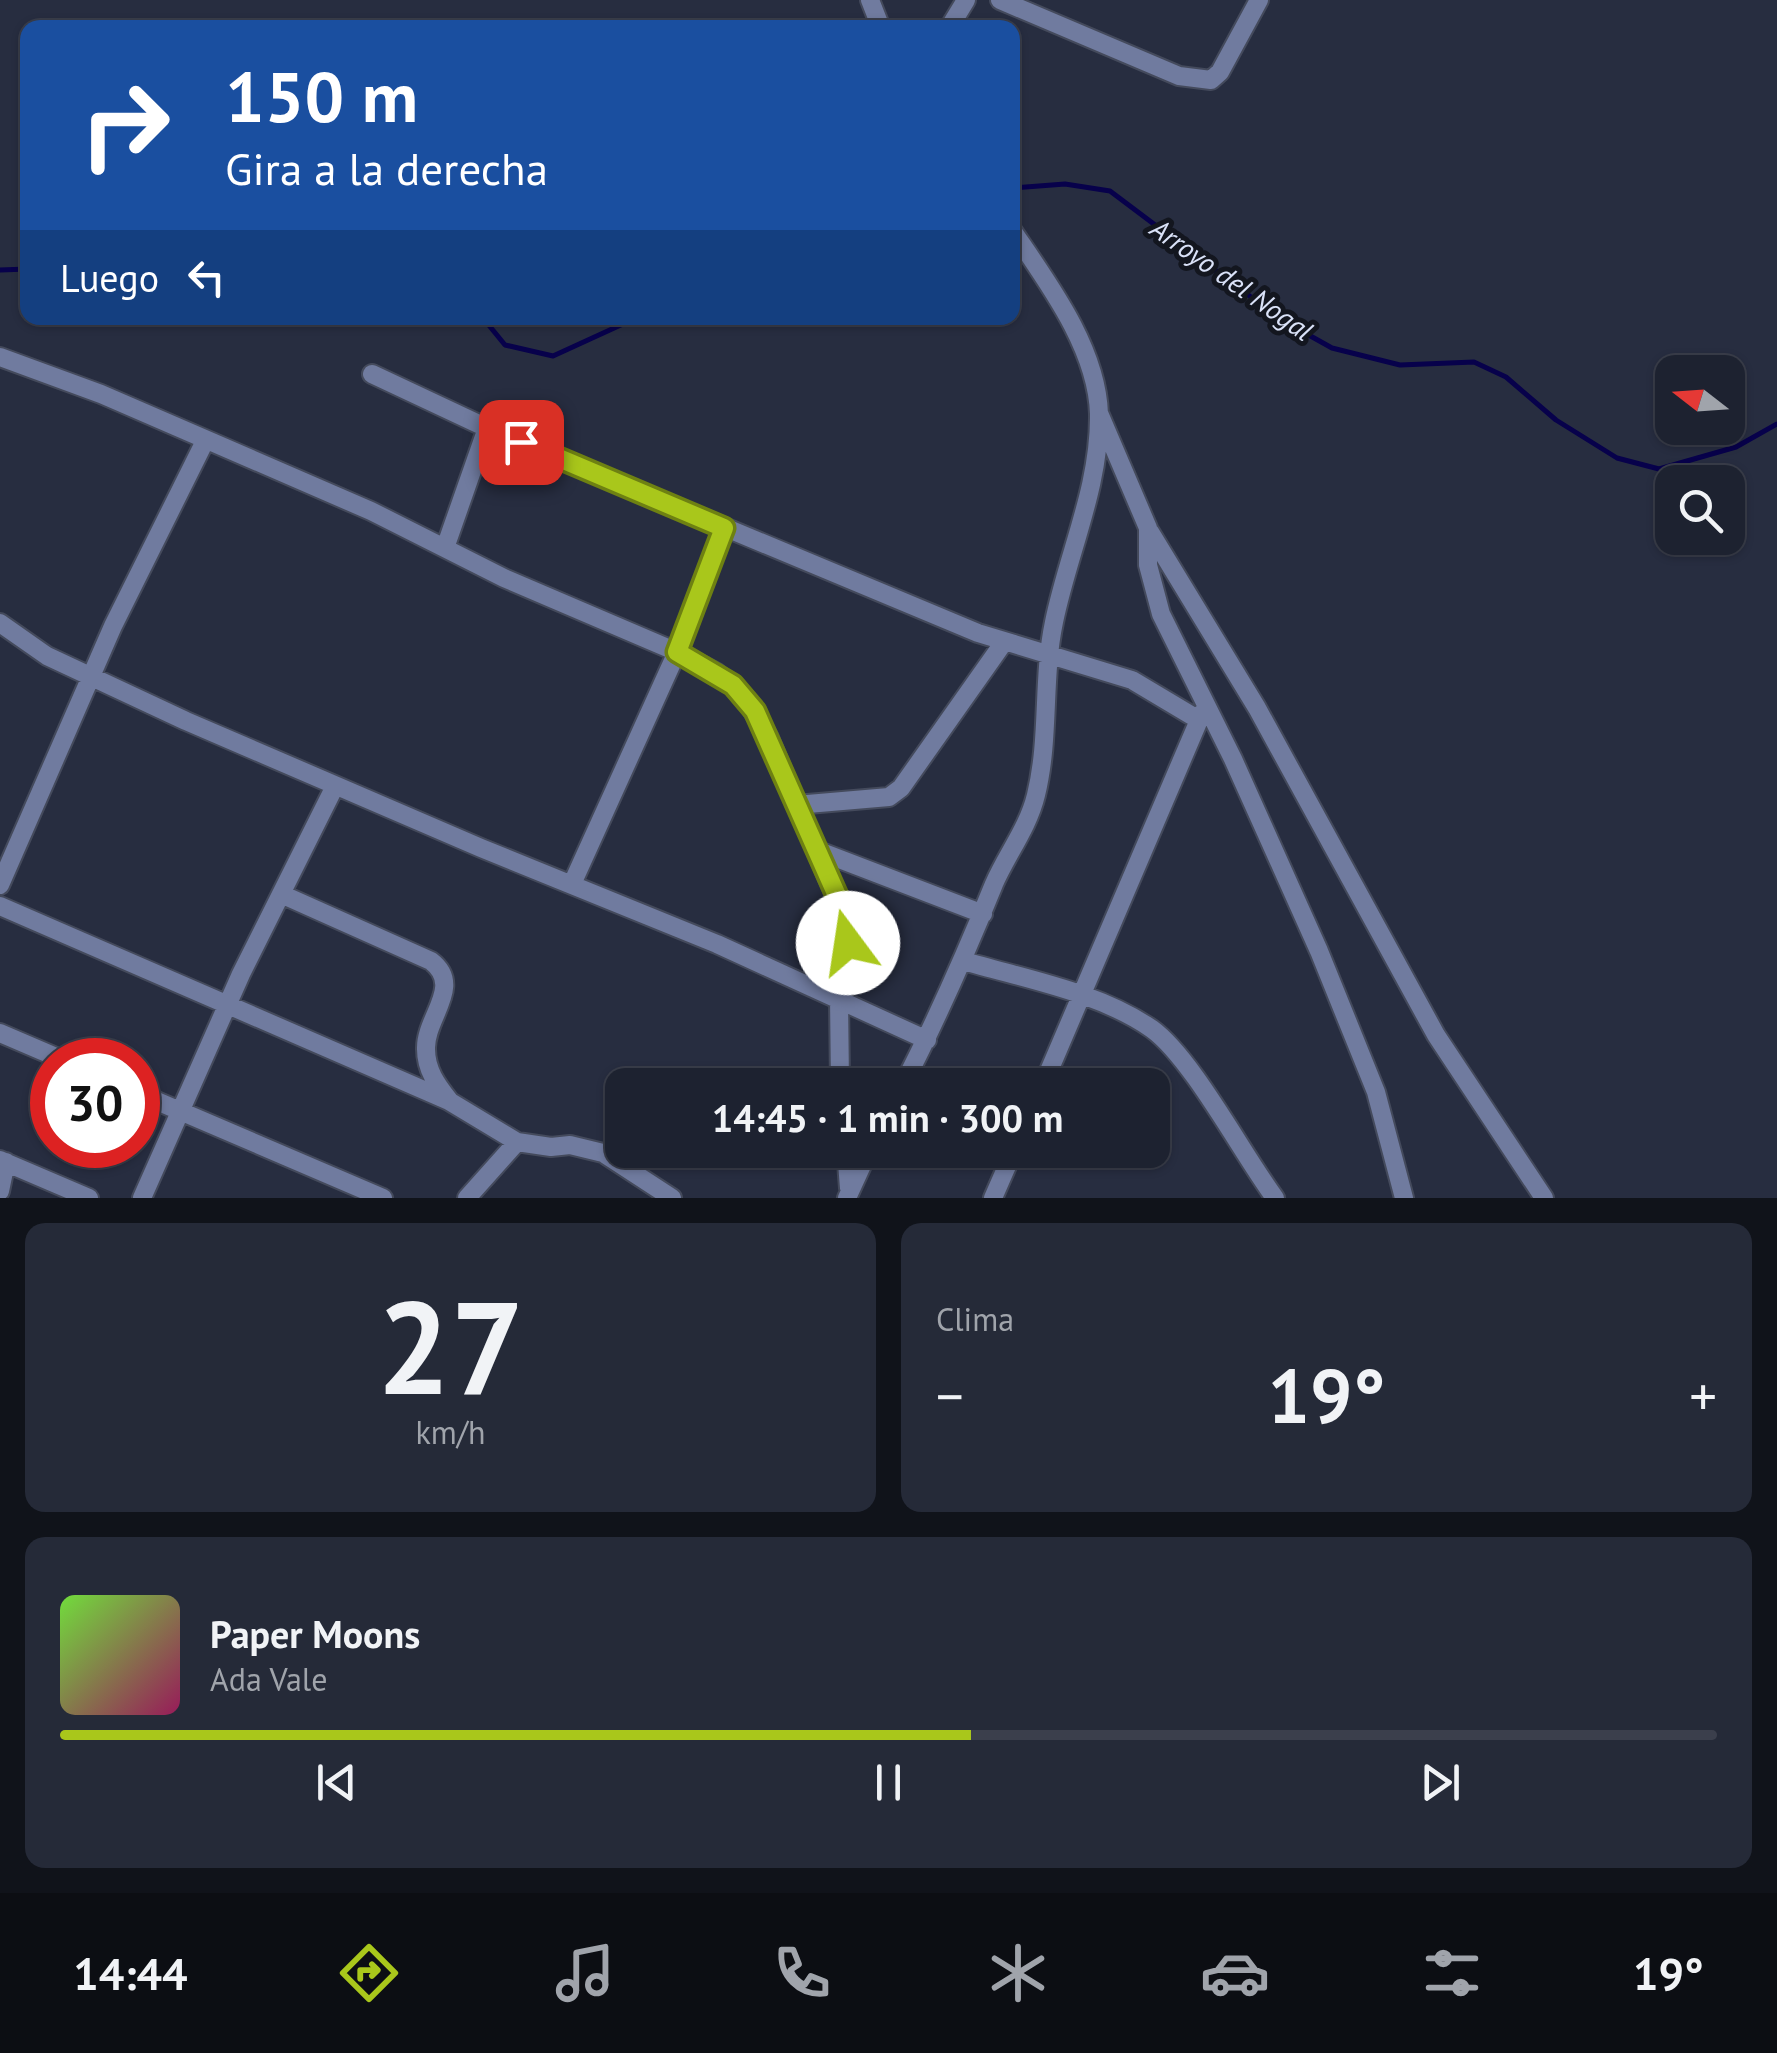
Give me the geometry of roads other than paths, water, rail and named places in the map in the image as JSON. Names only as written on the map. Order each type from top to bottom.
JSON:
[{"type":"street","points":[[1000,0],[1166,70],[1202,81],[1211,80],[1220,72],[1260,0]]},
{"type":"street","points":[[1020,242],[1078,340],[1099,413],[1148,528],[1257,708],[1436,1036],[1544,1198]]},
{"type":"street","points":[[0,358],[101,394],[372,511],[504,578],[717,673],[744,696],[769,738],[843,909],[849,933],[840,997],[840,1068]]},
{"type":"street","points":[[372,374],[487,428],[1004,642],[1132,680],[1203,711]]},
{"type":"street","points":[[912,1068],[964,961],[1036,795],[1045,734],[1048,656],[1082,528],[1099,413]]},
{"type":"street","points":[[444,548],[487,428]]},
{"type":"street","points":[[0,885],[90,678],[205,441]]},
{"type":"street","points":[[572,884],[677,652],[724,528]]},
{"type":"street","points":[[1148,528],[1148,566],[1153,590],[1203,711],[1297,901],[1365,1063],[1404,1198]]},
{"type":"street","points":[[0,623],[47,656],[90,678],[335,786],[840,997],[927,1040]]},
{"type":"street","points":[[796,805],[888,797],[902,788],[1004,642]]},
{"type":"street","points":[[1050,1068],[1203,711]]},
{"type":"street","points":[[142,1198],[227,1004],[335,786]]},
{"type":"street","points":[[816,850],[983,914]]},
{"type":"street","points":[[281,894],[431,962],[442,971],[447,984],[426,1044],[430,1071],[449,1101]]},
{"type":"street","points":[[0,906],[449,1101],[516,1142],[551,1148],[570,1145],[603,1153],[672,1198]]},
{"type":"street","points":[[964,961],[1081,996],[1135,1019],[1162,1038],[1274,1198]]},
{"type":"street","points":[[0,1033],[30,1046]]},
{"type":"street","points":[[160,1102],[382,1198]]},
{"type":"street","points":[[467,1198],[516,1142]]},
{"type":"street","points":[[0,1191],[3,1161],[89,1198]]},
{"type":"street","points":[[847,1168],[848,1193]]},
{"type":"street","points":[[848,1193],[860,1168]]},
{"type":"street","points":[[993,1198],[1006,1168]]},
{"type":"waterway","name":"Arroyo del Nogal","points":[[1020,187],[1065,184],[1110,191],[1280,319],[1332,348],[1400,365],[1474,362],[1506,377],[1556,420],[1617,458],[1659,469],[1736,447],[1777,424]]},
{"type":"waterway","name":"Arroyo del Nogal","points":[[0,270],[20,269]]},
{"type":"waterway","name":"Arroyo del Nogal","points":[[489,325],[505,345],[553,356],[621,325]]}]
